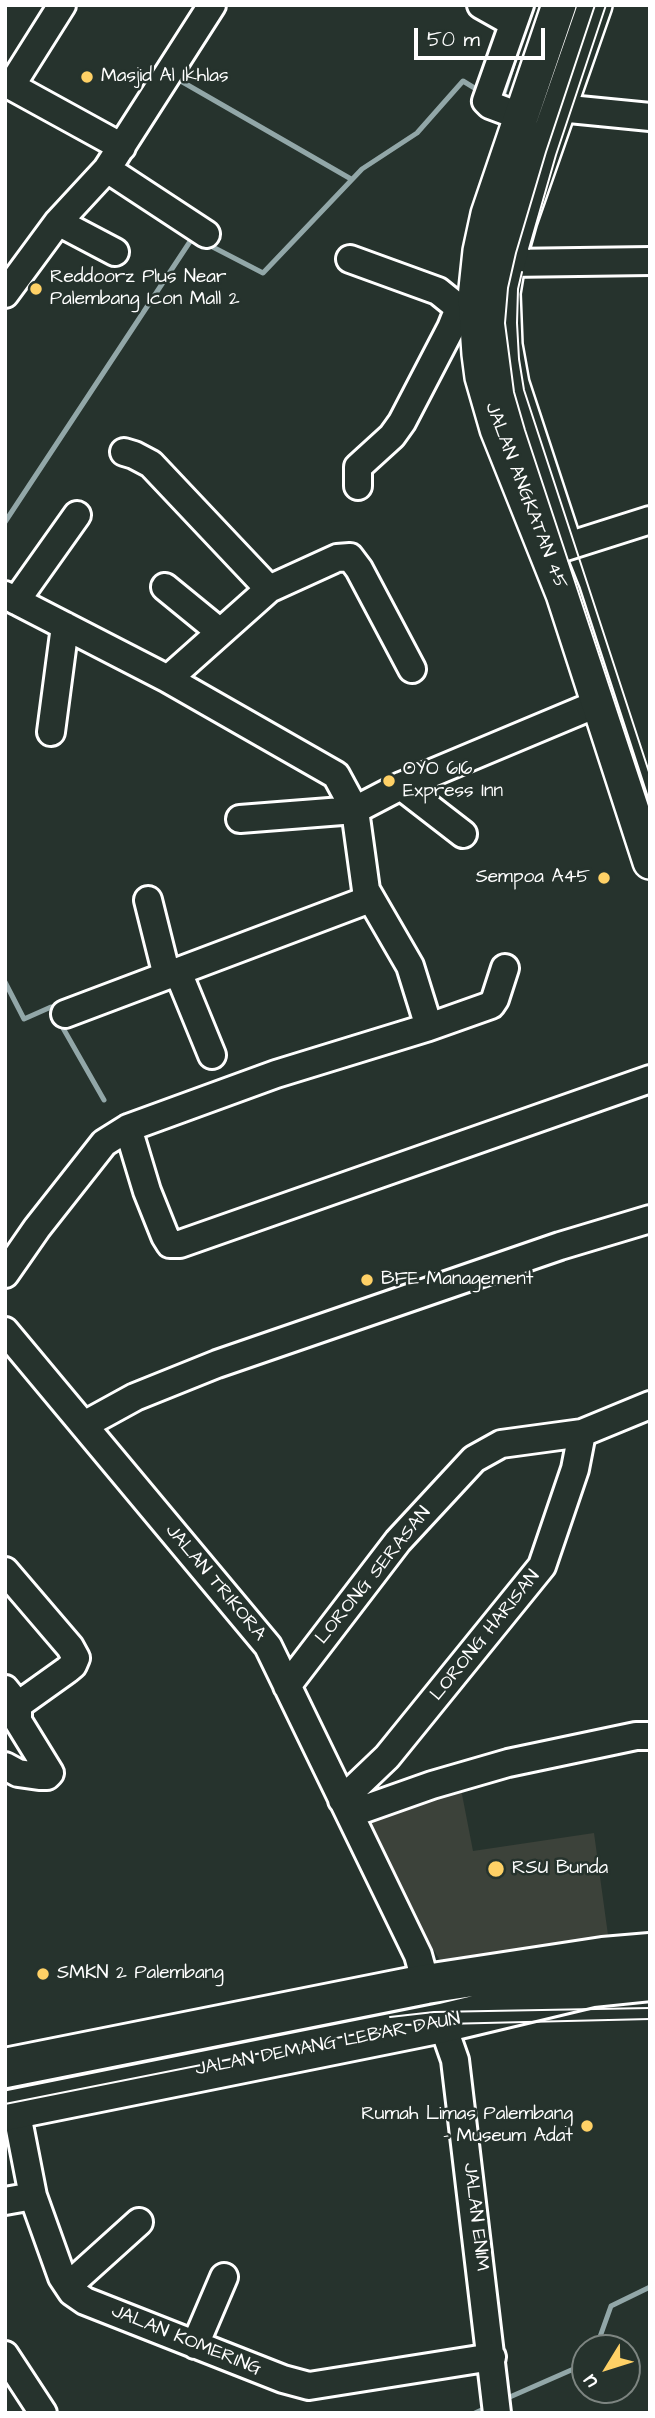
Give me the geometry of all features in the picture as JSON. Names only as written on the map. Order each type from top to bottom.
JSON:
[{"type":"highway","name":"JALAN DEMANG LEBAR DAUN","points":[[5,2068],[426,1984],[603,1957],[650,1953]]},
{"type":"highway","name":"JALAN DEMANG LEBAR DAUN","points":[[11,2110],[442,2023],[592,1987],[650,1982]]},
{"type":"main road","name":"JALAN ANGKATAN 45","points":[[559,5],[488,214],[480,251],[475,298],[468,319],[491,411],[563,594],[650,862]]},
{"type":"main road","name":"JALAN ANGKATAN 45","points":[[595,5],[508,263],[503,303],[505,345],[510,374],[565,547],[650,800]]},
{"type":"main road","points":[[488,214],[519,226]]},
{"type":"street","points":[[62,5],[7,88],[122,147]]},
{"type":"street","points":[[5,294],[58,222],[107,169],[212,5]]},
{"type":"street","points":[[481,5],[517,14],[487,96],[490,106],[522,117]]},
{"type":"street","points":[[559,108],[650,117]]},
{"type":"street","points":[[107,169],[206,234]]},
{"type":"street","points":[[58,222],[115,252]]},
{"type":"street","points":[[350,259],[438,291],[468,319],[452,328],[402,422],[358,467],[358,486]]},
{"type":"street","points":[[508,263],[650,261]]},
{"type":"street","points":[[124,452],[151,464],[269,589]]},
{"type":"street","points":[[77,515],[11,598],[168,679],[336,775],[355,810],[366,890],[410,966],[429,1027]]},
{"type":"street","points":[[565,547],[650,520]]},
{"type":"street","points":[[168,679],[269,589],[337,558],[350,558],[359,569],[412,670]]},
{"type":"street","points":[[165,587],[220,632]]},
{"type":"street","points":[[51,732],[65,626]]},
{"type":"street","points":[[240,819],[355,810],[401,786],[599,703]]},
{"type":"street","points":[[401,786],[463,834]]},
{"type":"street","points":[[65,1014],[370,899]]},
{"type":"street","points":[[148,900],[172,974],[212,1055]]},
{"type":"street","points":[[5,1274],[37,1228],[104,1143],[128,1128],[276,1074],[491,1005],[505,968]]},
{"type":"street","points":[[128,1128],[147,1191],[165,1236],[170,1244],[180,1244],[650,1079]]},
{"type":"street","points":[[84,1425],[135,1397],[217,1364],[560,1246],[650,1219]]},
{"type":"street","name":"JALAN TRIKORA","points":[[5,1331],[268,1646],[418,1955],[426,1984]]},
{"type":"street","points":[[582,1433],[650,1405]]},
{"type":"street","name":"LORONG SERASAN","points":[[287,1686],[398,1541],[474,1459],[501,1444],[582,1433]]},
{"type":"street","name":"LORONG HARISAN","points":[[346,1807],[542,1566],[575,1469],[582,1433]]},
{"type":"street","points":[[5,1571],[70,1647],[76,1658],[67,1670],[11,1697],[18,1721],[50,1773],[47,1776],[18,1773],[5,1766]]},
{"type":"street","points":[[346,1807],[508,1763],[636,1736],[650,1736]]},
{"type":"street","name":"JALAN ENIM","points":[[442,2023],[455,2060],[497,2413]]},
{"type":"street","points":[[11,2110],[33,2196],[62,2277],[68,2286],[139,2222]]},
{"type":"street","points":[[5,2201],[33,2196]]},
{"type":"street","points":[[195,2345],[224,2277]]},
{"type":"street","name":"JALAN KOMERING","points":[[68,2286],[85,2301],[283,2379],[309,2386],[492,2357]]},
{"type":"street","points":[[5,2355],[43,2413]]},
{"type":"shaded area","name":"RSU Bunda","points":[[460,1784],[473,1851],[594,1833],[608,1935],[440,1960],[420,1929],[365,1814]]},
{"type":"waterway","points":[[501,103],[516,55]]},
{"type":"waterway","points":[[179,80],[351,179]]},
{"type":"waterway","points":[[205,243],[263,273],[362,169],[417,133],[463,81],[481,92]]},
{"type":"waterway","points":[[5,522],[193,237],[197,239]]},
{"type":"waterway","points":[[5,982],[24,1019],[51,1007],[104,1100]]},
{"type":"waterway","points":[[601,2334],[611,2306],[650,2287]]},
{"type":"waterway","points":[[503,2400],[571,2370]]},
{"type":"waterway","points":[[475,2413],[488,2407]]},
{"type":"tram line","points":[[595,5],[516,253],[508,288],[505,323],[514,392],[525,430],[650,809]]},
{"type":"tram line","points":[[529,249],[556,155],[606,5]]},
{"type":"tram line","points":[[522,272],[518,289],[517,323],[524,390],[650,775]]},
{"type":"tram line","points":[[390,2017],[434,2012],[650,2008]]},
{"type":"tram line","points":[[5,2104],[402,2025],[650,2019]]},
{"type":"place","name":"Masjid Al Ikhlas","points":[[87,77]]},
{"type":"place","name":"Reddoorz Plus Near Palembang Icon Mall 2","points":[[36,289]]},
{"type":"place","name":"OYO 616 Express Inn","points":[[389,781]]},
{"type":"place","name":"Sempoa A45","points":[[604,878]]},
{"type":"place","name":"BFE Management","points":[[367,1280]]},
{"type":"place","name":"RSU Bunda","points":[[496,1869]]},
{"type":"place","name":"SMKN 2 Palembang","points":[[43,1974]]},
{"type":"place","name":"Rumah Limas Palembang - Museum Adat","points":[[587,2126]]}]
